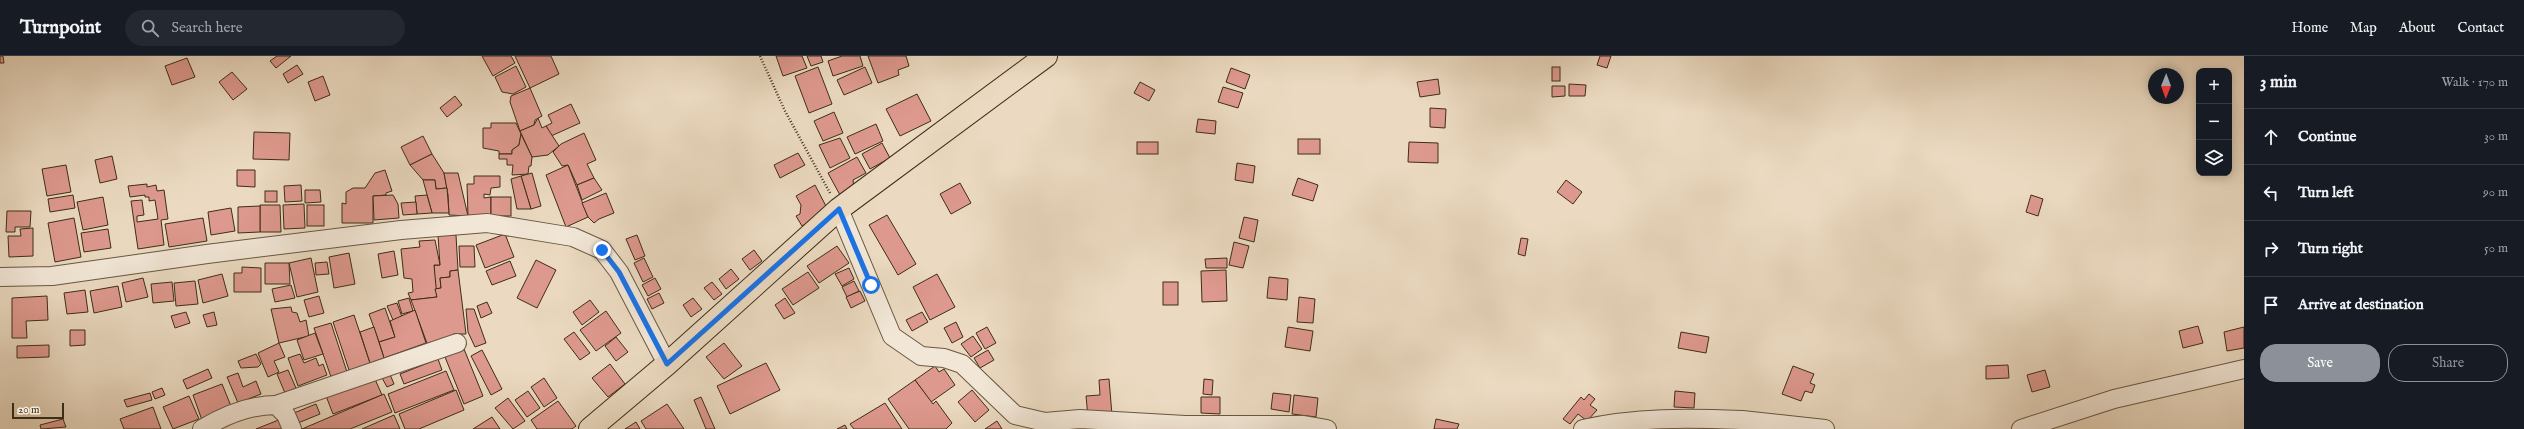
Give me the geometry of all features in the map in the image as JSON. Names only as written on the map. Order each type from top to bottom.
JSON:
[{"type":"main road","points":[[590,429],[667,364],[839,209],[1046,56]]},
{"type":"street","points":[[839,209],[892,336],[921,356],[944,358],[962,364],[1015,415],[1047,426],[1080,419],[1186,425],[1304,425],[1327,429]]},
{"type":"street","points":[[0,277],[52,276],[222,252],[401,230],[487,223],[573,238],[602,250],[619,272],[667,364]]},
{"type":"street","points":[[202,429],[220,418],[260,405],[276,405],[458,343]]},
{"type":"street","points":[[2021,429],[2114,399],[2244,369]]},
{"type":"street","points":[[276,405],[286,414],[292,429]]},
{"type":"street","points":[[1583,429],[1616,421],[1672,417],[1825,429]]},
{"type":"path","points":[[760,56],[785,111],[812,157],[839,209]]},
{"type":"building","points":[[0,56],[3,56],[4,63],[0,63]]},
{"type":"building","points":[[277,56],[291,56],[276,68],[270,61]]},
{"type":"building","points":[[482,56],[511,56],[515,63],[493,76]]},
{"type":"building","points":[[515,56],[551,56],[559,74],[530,88]]},
{"type":"building","points":[[776,56],[802,56],[807,68],[783,76]]},
{"type":"building","points":[[807,56],[821,56],[823,62],[811,66]]},
{"type":"building","points":[[842,56],[860,56],[863,66],[833,76],[828,61]]},
{"type":"building","points":[[868,56],[906,56],[909,66],[898,70],[899,75],[878,83]]},
{"type":"building","points":[[1600,56],[1611,56],[1607,68],[1597,65]]},
{"type":"building","points":[[187,58],[195,77],[172,85],[165,66]]},
{"type":"building","points":[[297,65],[303,74],[288,83],[283,74]]},
{"type":"building","points":[[516,66],[526,87],[513,94],[502,92],[495,77]]},
{"type":"building","points":[[818,67],[832,104],[809,113],[795,76]]},
{"type":"building","points":[[865,67],[872,83],[844,95],[837,80]]},
{"type":"building","points":[[1552,67],[1560,67],[1560,81],[1552,81]]},
{"type":"building","points":[[1231,68],[1250,75],[1245,89],[1226,82]]},
{"type":"building","points":[[232,72],[247,89],[233,100],[219,82]]},
{"type":"building","points":[[323,76],[330,95],[315,101],[308,82]]},
{"type":"building","points":[[1438,79],[1440,94],[1420,97],[1417,82]]},
{"type":"building","points":[[1140,82],[1155,90],[1149,101],[1134,93]]},
{"type":"building","points":[[1569,84],[1586,85],[1585,96],[1569,96]]},
{"type":"building","points":[[1552,86],[1565,86],[1565,96],[1552,97]]},
{"type":"building","points":[[1223,87],[1243,93],[1238,108],[1218,102]]},
{"type":"building","points":[[530,88],[542,116],[535,120],[534,125],[520,131],[510,102],[511,96]]},
{"type":"building","points":[[917,94],[931,121],[900,136],[886,109]]},
{"type":"building","points":[[455,96],[462,105],[447,117],[440,108]]},
{"type":"building","points":[[571,104],[580,123],[551,136],[546,126],[552,123],[548,115]]},
{"type":"building","points":[[1430,108],[1446,109],[1445,128],[1430,127]]},
{"type":"building","points":[[834,112],[843,133],[823,141],[814,121]]},
{"type":"building","points":[[538,118],[542,128],[546,126],[559,146],[548,155],[532,157],[520,131],[534,125]]},
{"type":"building","points":[[1198,119],[1216,121],[1215,134],[1196,132]]},
{"type":"building","points":[[491,123],[516,123],[521,134],[519,145],[512,150],[512,154],[499,154],[499,151],[483,148],[483,128],[491,128]]},
{"type":"building","points":[[876,124],[883,141],[855,154],[847,137]]},
{"type":"building","points":[[254,132],[290,133],[289,160],[253,159]]},
{"type":"building","points":[[584,133],[596,160],[587,164],[594,178],[577,185],[568,165],[562,166],[553,152],[561,144]]},
{"type":"building","points":[[521,134],[532,157],[531,166],[529,166],[528,174],[512,175],[513,165],[507,165],[507,159],[499,159],[499,154],[512,154],[512,150],[519,145]]},
{"type":"building","points":[[423,136],[432,154],[410,165],[401,147]]},
{"type":"building","points":[[840,138],[850,158],[830,168],[819,145]]},
{"type":"building","points":[[1298,139],[1320,139],[1320,154],[1298,154]]},
{"type":"building","points":[[1137,142],[1158,142],[1158,154],[1137,154]]},
{"type":"building","points":[[1409,142],[1438,143],[1438,163],[1408,162]]},
{"type":"building","points":[[882,143],[890,158],[870,169],[862,154]]},
{"type":"building","points":[[798,153],[805,165],[780,178],[774,165]]},
{"type":"building","points":[[432,154],[444,173],[447,188],[436,189],[435,180],[423,180],[410,165]]},
{"type":"building","points":[[112,156],[117,179],[100,183],[95,160]]},
{"type":"building","points":[[857,157],[866,173],[853,180],[854,188],[840,195],[828,173]]},
{"type":"building","points":[[1237,163],[1255,166],[1253,183],[1235,180]]},
{"type":"building","points":[[66,165],[71,192],[47,196],[42,169]]},
{"type":"building","points":[[568,165],[588,217],[566,227],[546,175]]},
{"type":"building","points":[[237,170],[255,170],[255,187],[237,186]]},
{"type":"building","points":[[385,170],[392,191],[386,193],[386,195],[373,196],[373,223],[342,223],[342,203],[346,204],[346,192],[353,188],[365,188],[375,173]]},
{"type":"building","points":[[444,173],[458,173],[468,216],[449,215],[448,195]]},
{"type":"building","points":[[532,173],[541,206],[531,209],[521,176]]},
{"type":"building","points":[[474,176],[500,176],[500,187],[491,188],[490,195],[484,194],[484,198],[491,197],[491,216],[468,216],[467,184],[474,184]]},
{"type":"building","points":[[521,176],[531,209],[517,209],[511,179]]},
{"type":"building","points":[[594,178],[602,190],[582,200],[577,185]]},
{"type":"building","points":[[1298,178],[1318,185],[1313,201],[1292,195]]},
{"type":"building","points":[[423,180],[435,180],[436,189],[447,188],[449,213],[432,213]]},
{"type":"building","points":[[1566,180],[1582,192],[1573,204],[1557,192]]},
{"type":"building","points":[[960,183],[971,203],[951,214],[940,194]]},
{"type":"building","points":[[147,184],[147,187],[156,185],[157,191],[164,190],[168,219],[161,220],[164,245],[138,249],[131,201],[142,200],[144,215],[137,216],[137,222],[158,219],[155,200],[149,201],[149,197],[145,197],[145,195],[130,197],[128,186]]},
{"type":"building","points":[[301,185],[302,201],[285,202],[284,186]]},
{"type":"building","points":[[815,185],[828,210],[802,226],[796,216],[800,214],[801,205],[796,196]]},
{"type":"building","points":[[305,190],[320,190],[321,202],[305,203]]},
{"type":"building","points":[[265,191],[277,191],[277,202],[265,202]]},
{"type":"building","points":[[606,193],[614,213],[599,219],[594,223],[588,217],[582,203]]},
{"type":"building","points":[[73,195],[75,208],[50,212],[48,199]]},
{"type":"building","points":[[393,195],[398,204],[399,218],[374,220],[373,196]]},
{"type":"building","points":[[427,195],[432,213],[417,214],[415,196]]},
{"type":"building","points":[[2031,195],[2043,199],[2038,216],[2026,212]]},
{"type":"building","points":[[103,197],[108,225],[83,230],[77,202]]},
{"type":"building","points":[[491,197],[511,197],[511,216],[491,216]]},
{"type":"building","points":[[416,202],[417,214],[403,215],[401,203]]},
{"type":"building","points":[[304,204],[305,228],[284,229],[283,205]]},
{"type":"building","points":[[260,205],[280,205],[281,232],[260,232]]},
{"type":"building","points":[[307,205],[324,205],[324,226],[307,226]]},
{"type":"building","points":[[260,206],[260,232],[238,233],[238,207]]},
{"type":"building","points":[[231,208],[235,231],[211,235],[208,212]]},
{"type":"building","points":[[7,211],[31,211],[30,227],[15,227],[15,232],[6,232]]},
{"type":"building","points":[[887,215],[916,264],[898,275],[869,225]]},
{"type":"building","points":[[1244,217],[1258,220],[1254,242],[1239,238]]},
{"type":"building","points":[[74,218],[81,257],[55,262],[48,223]]},
{"type":"building","points":[[203,218],[207,241],[169,247],[165,224]]},
{"type":"building","points":[[33,228],[33,256],[9,257],[8,236],[21,236],[20,229]]},
{"type":"building","points":[[108,229],[111,248],[84,252],[81,233]]},
{"type":"building","points":[[505,234],[514,257],[485,268],[476,245]]},
{"type":"building","points":[[456,235],[458,270],[450,271],[450,277],[440,278],[441,288],[435,289],[434,265],[440,265],[438,236]]},
{"type":"building","points":[[637,235],[645,256],[635,260],[626,239]]},
{"type":"building","points":[[1521,238],[1528,239],[1525,256],[1518,254]]},
{"type":"building","points":[[435,240],[440,265],[434,265],[437,297],[411,300],[408,293],[413,292],[412,279],[404,278],[401,249],[420,247],[419,241]]},
{"type":"building","points":[[1234,242],[1249,246],[1243,268],[1229,265]]},
{"type":"building","points":[[459,246],[474,246],[475,267],[460,267]]},
{"type":"building","points":[[837,246],[849,263],[819,283],[807,266]]},
{"type":"building","points":[[754,250],[762,261],[750,270],[742,259]]},
{"type":"building","points":[[394,251],[398,275],[382,278],[378,254]]},
{"type":"building","points":[[349,253],[355,284],[334,288],[329,257]]},
{"type":"building","points":[[311,258],[318,292],[297,297],[289,263]]},
{"type":"building","points":[[644,258],[653,277],[643,282],[634,263]]},
{"type":"building","points":[[1227,258],[1227,268],[1206,268],[1205,259]]},
{"type":"building","points":[[536,260],[556,270],[537,308],[517,298]]},
{"type":"building","points":[[510,261],[516,276],[492,285],[486,271]]},
{"type":"building","points":[[327,262],[329,274],[316,275],[315,263]]},
{"type":"building","points":[[265,263],[289,263],[290,284],[265,284]]},
{"type":"building","points":[[242,267],[261,268],[261,292],[234,292],[234,273],[242,273]]},
{"type":"building","points":[[849,268],[854,279],[842,286],[835,274]]},
{"type":"building","points":[[731,269],[739,279],[726,289],[719,279]]},
{"type":"building","points":[[458,270],[466,334],[454,334],[428,346],[411,300],[437,297],[435,289],[441,288],[440,278],[450,277],[450,271]]},
{"type":"building","points":[[1226,270],[1227,301],[1202,302],[1201,271]]},
{"type":"building","points":[[808,272],[819,288],[793,305],[782,289]]},
{"type":"building","points":[[222,274],[228,296],[203,303],[198,280]]},
{"type":"building","points":[[937,274],[955,307],[930,320],[913,287]]},
{"type":"building","points":[[1269,277],[1288,279],[1287,300],[1267,298]]},
{"type":"building","points":[[143,278],[148,297],[126,302],[122,283]]},
{"type":"building","points":[[655,278],[661,289],[648,296],[642,285]]},
{"type":"building","points":[[195,281],[198,304],[176,306],[174,283]]},
{"type":"building","points":[[854,281],[859,291],[847,297],[842,287]]},
{"type":"building","points":[[172,282],[174,301],[153,303],[151,284]]},
{"type":"building","points":[[712,282],[722,294],[714,300],[704,288]]},
{"type":"building","points":[[1163,282],[1178,282],[1178,305],[1163,305]]},
{"type":"building","points":[[291,285],[295,298],[275,302],[272,289]]},
{"type":"building","points":[[118,286],[122,307],[94,313],[90,291]]},
{"type":"building","points":[[85,290],[88,312],[67,314],[64,293]]},
{"type":"building","points":[[860,291],[865,301],[851,308],[846,297]]},
{"type":"building","points":[[659,293],[664,303],[652,309],[647,299]]},
{"type":"building","points":[[47,296],[48,320],[26,321],[27,338],[12,338],[12,298]]},
{"type":"building","points":[[319,296],[324,313],[309,317],[304,300]]},
{"type":"building","points":[[1299,297],[1315,299],[1313,323],[1297,322]]},
{"type":"building","points":[[409,298],[413,311],[402,314],[398,301]]},
{"type":"building","points":[[693,298],[702,309],[691,317],[683,305]]},
{"type":"building","points":[[785,298],[795,313],[784,319],[775,305]]},
{"type":"building","points":[[590,300],[599,312],[582,325],[573,312]]},
{"type":"building","points":[[487,302],[492,313],[481,318],[477,306]]},
{"type":"building","points":[[397,303],[402,317],[393,320],[387,306]]},
{"type":"building","points":[[291,307],[292,312],[297,313],[300,322],[306,320],[309,336],[279,343],[271,309]]},
{"type":"building","points":[[385,308],[395,337],[379,342],[369,314]]},
{"type":"building","points":[[466,309],[474,309],[486,343],[475,347],[468,332]]},
{"type":"building","points":[[415,310],[426,343],[384,358],[379,342],[395,337],[390,321]]},
{"type":"building","points":[[606,311],[621,333],[596,351],[580,330]]},
{"type":"building","points":[[186,312],[190,323],[175,328],[171,316]]},
{"type":"building","points":[[214,312],[217,325],[207,327],[203,315]]},
{"type":"building","points":[[922,312],[928,322],[912,331],[906,320]]},
{"type":"building","points":[[354,315],[371,366],[350,373],[333,322]]},
{"type":"building","points":[[956,322],[963,337],[952,343],[944,328]]},
{"type":"building","points":[[331,323],[347,372],[331,377],[314,328]]},
{"type":"building","points":[[2198,326],[2203,343],[2183,348],[2179,331]]},
{"type":"building","points":[[374,327],[384,358],[370,363],[360,332]]},
{"type":"building","points":[[987,327],[996,343],[985,349],[976,333]]},
{"type":"building","points":[[1288,327],[1313,331],[1310,351],[1285,347]]},
{"type":"building","points":[[2244,327],[2244,348],[2227,351],[2224,332]]},
{"type":"building","points":[[70,330],[85,330],[85,345],[70,346]]},
{"type":"building","points":[[574,332],[590,353],[580,360],[564,339]]},
{"type":"building","points":[[1681,332],[1709,337],[1706,353],[1678,348]]},
{"type":"building","points":[[315,333],[323,354],[304,360],[297,340]]},
{"type":"building","points":[[973,336],[982,349],[971,357],[961,344]]},
{"type":"building","points":[[616,337],[628,352],[616,361],[605,346]]},
{"type":"building","points":[[279,343],[285,357],[274,361],[279,372],[268,377],[258,353]]},
{"type":"building","points":[[724,343],[742,366],[724,379],[706,357]]},
{"type":"building","points":[[49,345],[49,357],[17,358],[17,346]]},
{"type":"building","points":[[464,349],[483,396],[464,404],[445,357]]},
{"type":"building","points":[[482,350],[502,389],[491,395],[471,356]]},
{"type":"building","points":[[988,350],[994,360],[980,368],[974,358]]},
{"type":"building","points":[[256,354],[261,364],[258,367],[241,368],[238,361]]},
{"type":"building","points":[[300,354],[304,363],[316,358],[319,366],[323,364],[327,375],[298,386],[288,358]]},
{"type":"building","points":[[438,359],[442,370],[404,384],[400,374]]},
{"type":"building","points":[[766,363],[780,390],[730,414],[717,386]]},
{"type":"building","points":[[610,364],[625,384],[608,397],[592,378]]},
{"type":"building","points":[[2008,365],[2009,378],[1986,379],[1986,366]]},
{"type":"building","points":[[935,366],[939,372],[944,369],[955,385],[931,402],[915,380]]},
{"type":"building","points":[[1793,366],[1814,374],[1810,383],[1815,385],[1812,393],[1805,391],[1801,401],[1782,394]]},
{"type":"building","points":[[208,369],[212,378],[187,389],[183,380]]},
{"type":"building","points":[[288,370],[296,388],[285,393],[277,374]]},
{"type":"building","points":[[2045,370],[2050,387],[2032,392],[2027,375]]},
{"type":"building","points":[[446,371],[454,390],[395,413],[388,394]]},
{"type":"building","points":[[389,372],[394,384],[387,387],[381,376]]},
{"type":"building","points":[[238,373],[243,387],[256,381],[261,394],[238,403],[227,377]]},
{"type":"building","points":[[374,377],[382,395],[333,414],[326,396]]},
{"type":"building","points":[[544,378],[557,398],[544,407],[531,387]]},
{"type":"building","points":[[1109,379],[1112,415],[1088,417],[1086,396],[1100,395],[1099,380]]},
{"type":"building","points":[[1204,379],[1213,380],[1212,395],[1203,394]]},
{"type":"building","points":[[915,380],[933,404],[936,401],[952,423],[946,429],[909,429],[888,399]]},
{"type":"building","points":[[222,384],[233,411],[203,423],[193,395]]},
{"type":"building","points":[[162,388],[165,395],[155,399],[152,392]]},
{"type":"building","points":[[456,390],[464,410],[419,429],[405,429],[399,414]]},
{"type":"building","points":[[972,390],[989,410],[975,422],[958,402]]},
{"type":"building","points":[[528,391],[540,408],[527,417],[515,400]]},
{"type":"building","points":[[1675,391],[1695,393],[1694,408],[1674,407]]},
{"type":"building","points":[[150,393],[152,400],[127,407],[124,400]]},
{"type":"building","points":[[1273,393],[1291,395],[1289,412],[1271,409]]},
{"type":"building","points":[[384,394],[392,412],[350,429],[302,429]]},
{"type":"building","points":[[1589,394],[1595,399],[1590,405],[1597,410],[1587,421],[1578,414],[1570,424],[1563,419],[1581,397],[1584,400]]},
{"type":"building","points":[[1294,395],[1318,398],[1316,417],[1292,414]]},
{"type":"building","points":[[189,396],[199,419],[173,429],[163,407]]},
{"type":"building","points":[[701,397],[715,429],[706,429],[694,400]]},
{"type":"building","points":[[1201,397],[1220,397],[1220,414],[1201,413]]},
{"type":"building","points":[[508,398],[525,421],[513,429],[495,408]]},
{"type":"building","points":[[558,401],[576,426],[572,429],[537,429],[531,420]]},
{"type":"building","points":[[885,403],[902,429],[854,429],[850,424]]},
{"type":"building","points":[[316,404],[320,414],[298,423],[294,413]]},
{"type":"building","points":[[667,404],[684,429],[646,429],[641,421]]},
{"type":"building","points":[[153,407],[161,429],[124,429],[120,419]]},
{"type":"building","points":[[394,415],[400,429],[362,429]]},
{"type":"building","points":[[492,417],[500,429],[473,429]]},
{"type":"building","points":[[63,419],[66,427],[41,429],[40,425]]},
{"type":"building","points":[[281,419],[285,429],[256,429]]},
{"type":"building","points":[[1436,419],[1459,424],[1457,429],[1434,429]]},
{"type":"building","points":[[997,421],[1002,429],[985,429]]},
{"type":"building","points":[[636,422],[640,429],[625,429]]},
{"type":"building","points":[[845,425],[847,429],[837,429]]},
{"type":"route","points":[[602,250],[619,272],[667,364],[839,209],[871,285]]}]
